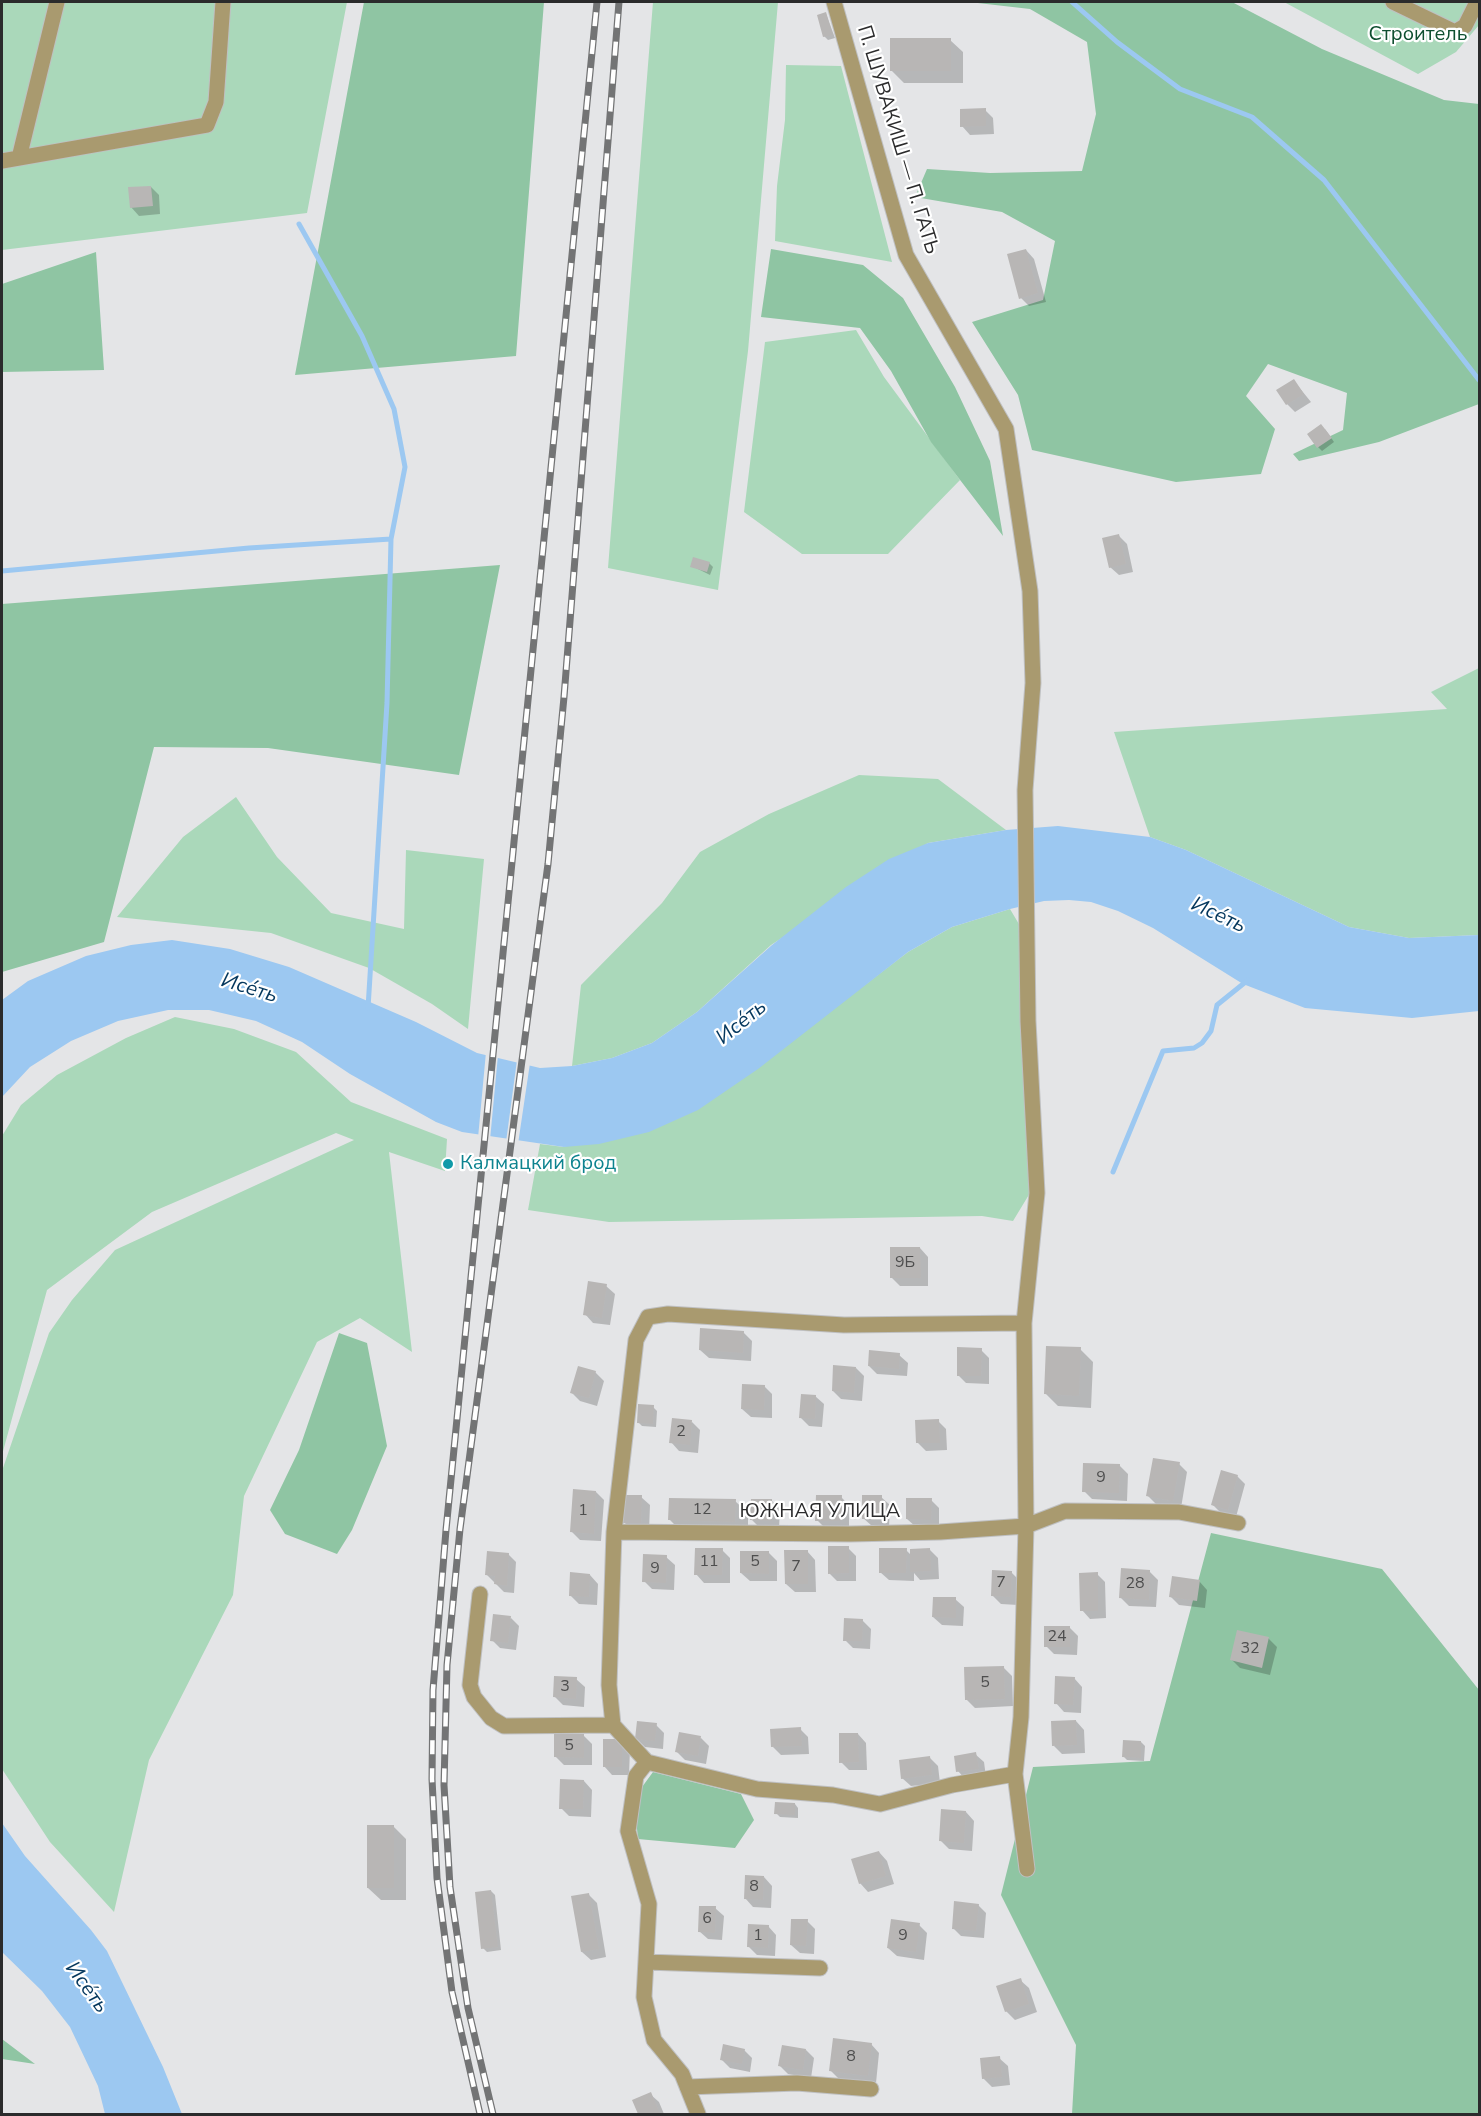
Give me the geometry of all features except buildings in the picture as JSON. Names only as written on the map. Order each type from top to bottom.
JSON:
[{"type":"street","points":[[19,158],[57,2]]},
{"type":"street","points":[[2,160],[207,125],[216,102],[223,2]]},
{"type":"street","name":"П. ШУВАКИШ — П. ГАТЬ","points":[[834,2],[906,255],[1006,429],[1030,591],[1033,683],[1025,790],[1026,936],[1037,1193],[1024,1323],[1026,1526],[1021,1717],[1016,1774],[1027,1869]]},
{"type":"street","points":[[1393,2],[1455,32],[1465,26],[1477,2]]},
{"type":"street","points":[[1016,1774],[952,1785],[880,1804],[833,1795],[757,1789],[647,1762],[613,1725],[609,1684],[614,1532],[636,1340],[648,1317],[668,1314],[844,1325],[1024,1323]]},
{"type":"street","name":"ЮЖНАЯ УЛИЦА","points":[[614,1532],[850,1534],[1026,1526],[1065,1510],[1179,1512],[1238,1523]]},
{"type":"street","points":[[480,1594],[470,1685],[474,1697],[490,1718],[504,1726],[613,1725]]},
{"type":"street","points":[[647,1762],[636,1776],[628,1831],[649,1904],[644,1997],[654,2040],[682,2074],[698,2115]]},
{"type":"street","points":[[646,1962],[819,1968]]},
{"type":"street","points":[[687,2086],[797,2084],[871,2089]]},
{"type":"green space","points":[[2,2],[347,2],[307,213],[2,250]]},
{"type":"green space","points":[[364,2],[544,2],[516,356],[295,375]]},
{"type":"green space","points":[[653,2],[778,2],[748,351],[718,590],[608,568]]},
{"type":"green space","points":[[969,2],[1232,2],[1322,49],[1444,100],[1479,104],[1479,404],[1379,442],[1299,461],[1293,454],[1343,430],[1347,393],[1268,364],[1246,396],[1275,429],[1261,474],[1176,482],[1032,450],[1018,395],[972,322],[1043,300],[1055,241],[1002,212],[915,197],[927,169],[990,173],[1082,171],[1096,114],[1087,42],[1030,9]]},
{"type":"green space","name":"Строитель","points":[[1284,2],[1479,2],[1479,25],[1456,52],[1418,74]]},
{"type":"green space","points":[[786,65],[841,66],[892,262],[775,241],[777,186],[785,120]]},
{"type":"green space","points":[[771,249],[863,265],[903,298],[955,387],[990,461],[1003,536],[931,442],[891,371],[860,328],[761,317]]},
{"type":"green space","points":[[96,252],[104,370],[2,372],[2,284]]},
{"type":"green space","points":[[856,330],[884,377],[960,480],[888,554],[802,554],[744,512],[765,342]]},
{"type":"green space","points":[[500,565],[459,775],[268,748],[154,747],[104,942],[2,972],[2,604]]},
{"type":"green space","points":[[1479,668],[1479,935],[1409,938],[1349,927],[1186,850],[1150,837],[1114,732],[1447,709],[1431,692]]},
{"type":"green space","points":[[859,775],[938,779],[1006,830],[928,843],[771,945],[697,1012],[652,1043],[612,1058],[572,1066],[581,985],[662,903],[700,852],[769,814]]},
{"type":"green space","points":[[236,797],[277,857],[331,913],[404,929],[406,850],[484,859],[468,1029],[432,1004],[369,968],[271,933],[117,917],[183,837]]},
{"type":"green space","points":[[1010,909],[1026,936],[1030,1193],[1013,1221],[982,1216],[609,1222],[528,1210],[540,1144],[564,1147],[866,984],[908,952],[952,927]]},
{"type":"green space","points":[[175,1017],[234,1029],[296,1052],[351,1102],[447,1139],[445,1171],[389,1152],[412,1352],[360,1318],[317,1342],[244,1496],[233,1595],[149,1760],[114,1912],[50,1842],[2,1769],[2,1471],[49,1333],[72,1300],[115,1250],[354,1140],[336,1133],[152,1212],[47,1290],[2,1455],[2,1136],[21,1105],[57,1075],[126,1038]]},
{"type":"green space","points":[[339,1333],[367,1343],[387,1446],[352,1530],[337,1554],[285,1534],[270,1510],[299,1450]]},
{"type":"green space","points":[[1211,1533],[1382,1569],[1479,1690],[1479,2114],[1072,2114],[1076,2045],[1001,1895],[1033,1767],[1150,1761]]},
{"type":"green space","points":[[653,1772],[741,1794],[754,1820],[735,1848],[638,1839],[634,1798]]},
{"type":"green space","points":[[2,2039],[35,2064],[2,2059]]},
{"type":"water","name":"Исе́ть","points":[[1058,826],[1150,837],[1186,850],[1349,927],[1409,938],[1479,935],[1479,1011],[1412,1018],[1305,1008],[1243,984],[1153,928],[1118,911],[1091,902],[1044,901],[952,927],[908,952],[758,1069],[698,1110],[649,1132],[599,1144],[564,1147],[462,1132],[436,1122],[350,1074],[302,1042],[256,1021],[209,1010],[168,1010],[118,1021],[71,1041],[30,1067],[2,1097],[2,1000],[28,981],[86,956],[131,945],[172,940],[230,949],[289,967],[416,1022],[477,1053],[540,1068],[572,1066],[612,1058],[652,1043],[697,1012],[772,945],[846,887],[889,859],[928,843],[1006,830]]},
{"type":"water","name":"Исе́ть","points":[[2,1823],[25,1856],[107,1951],[163,2067],[182,2114],[105,2114],[98,2086],[70,2027],[42,1991],[2,1952]]},
{"type":"pier","points":[[486,1052],[498,1055],[490,1140],[478,1138]]},
{"type":"pier","points":[[517,1060],[530,1063],[518,1144],[506,1142]]},
{"type":"waterway","points":[[1072,2],[1117,42],[1180,89],[1252,117],[1324,180],[1479,380]]},
{"type":"waterway","points":[[2,571],[249,548],[391,539],[405,467],[394,409],[362,336],[299,224]]},
{"type":"waterway","points":[[368,1008],[387,703],[391,539]]},
{"type":"waterway","points":[[1113,1172],[1163,1051],[1194,1048],[1202,1043],[1211,1031],[1217,1005],[1248,980]]},
{"type":"railway","points":[[480,2114],[452,1992],[437,1878],[432,1779],[433,1690],[446,1530],[597,2]]},
{"type":"railway","points":[[493,2114],[468,2008],[450,1887],[444,1785],[447,1665],[460,1529],[548,864],[564,697],[619,2]]},
{"type":"place","name":"Калмацкий брод","points":[[448,1164]]}]
